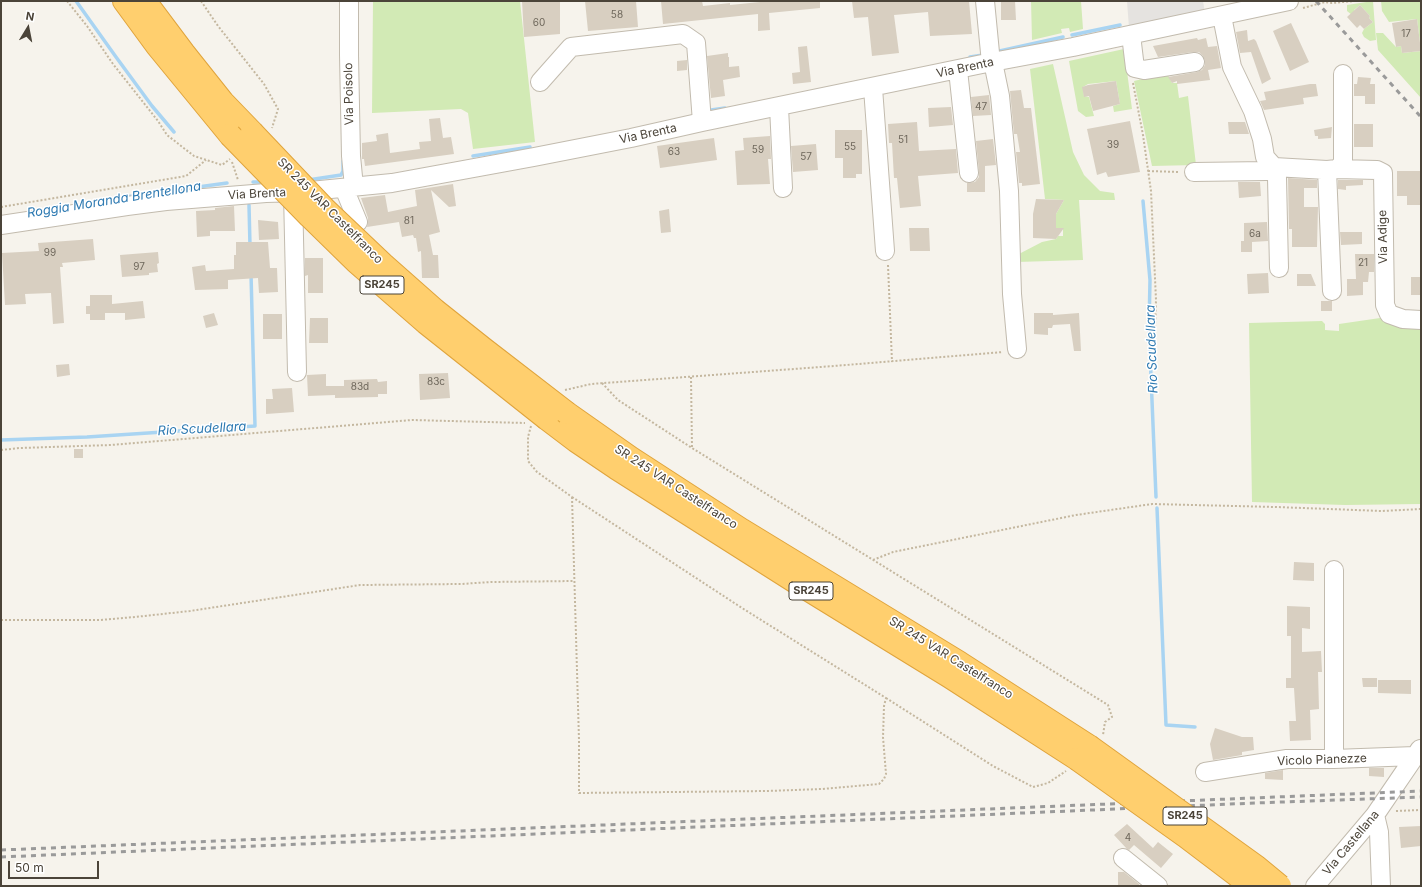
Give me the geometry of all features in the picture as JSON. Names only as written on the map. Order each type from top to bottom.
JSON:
[{"type":"highway","name":"SR 245 VAR Castelfranco","points":[[124,1],[157,46],[230,135],[356,262],[426,323],[557,416]]},
{"type":"highway","name":"SR 245 VAR Castelfranco","points":[[145,1],[223,102],[326,210],[383,264],[435,310],[484,349],[557,416],[576,441],[794,581],[956,681],[1083,753],[1257,867],[1280,886]]},
{"type":"highway","name":"SR 245 VAR Castelfranco","points":[[1083,753],[1179,832],[1251,886]]},
{"type":"street","name":"Via Poisolo","points":[[349,1],[348,55],[351,174],[349,188],[358,222]]},
{"type":"street","points":[[986,1],[992,62],[1000,96],[1009,192],[1012,294],[1017,349]]},
{"type":"street","name":"Via Brenta","points":[[1,225],[128,206],[240,195],[349,188],[386,184],[534,158],[1289,1]]},
{"type":"street","points":[[1222,16],[1232,67],[1253,111],[1262,139],[1265,157],[1274,167],[1277,178],[1279,268]]},
{"type":"street","points":[[540,82],[571,47],[683,34],[696,43],[702,122]]},
{"type":"street","points":[[1131,34],[1135,68],[1144,70],[1195,62]]},
{"type":"street","points":[[958,70],[969,173]]},
{"type":"street","points":[[1332,291],[1332,170],[1343,163],[1343,74]]},
{"type":"street","points":[[876,87],[885,251]]},
{"type":"street","points":[[779,107],[783,188]]},
{"type":"street","name":"Via Adige","points":[[1194,172],[1266,171],[1274,167],[1332,170],[1377,170],[1383,173],[1385,305],[1390,314],[1403,318],[1421,320]]},
{"type":"street","points":[[293,192],[297,372]]},
{"type":"street","points":[[1334,570],[1334,760]]},
{"type":"street","name":"Vicolo Pianezze","points":[[1205,772],[1287,759],[1334,760],[1418,752]]},
{"type":"street","name":"Via Castellana","points":[[1315,886],[1375,815],[1391,805],[1418,752]]},
{"type":"street","points":[[1375,815],[1378,832],[1381,886]]},
{"type":"street","points":[[1123,858],[1158,886]]},
{"type":"path","points":[[1306,7],[1325,2],[1332,3],[1355,1]]},
{"type":"path","points":[[1135,68],[1133,80],[1151,191],[1156,300],[1155,333]]},
{"type":"path","points":[[231,159],[239,182],[240,195]]},
{"type":"path","points":[[1,206],[186,176],[206,160]]},
{"type":"path","points":[[1148,171],[1194,172]]},
{"type":"path","points":[[885,251],[888,268],[892,362]]},
{"type":"path","points":[[565,390],[591,384],[892,362],[998,353],[1017,349]]},
{"type":"path","points":[[691,377],[692,448]]},
{"type":"path","points":[[1,450],[111,445],[412,420],[531,424],[528,437],[528,461],[537,472],[572,497],[742,608],[886,698],[884,706],[886,765],[884,779],[879,784],[822,789],[579,793],[579,740],[572,497]]},
{"type":"path","points":[[873,560],[893,552],[1076,514],[1152,504],[1268,506],[1382,511],[1421,509]]},
{"type":"path","points":[[1,620],[100,620],[135,617],[190,611],[360,585],[574,581]]},
{"type":"path","points":[[1391,805],[1408,811],[1421,810]]},
{"type":"green space","points":[[373,1],[520,1],[535,142],[473,149],[468,113],[461,109],[372,113]]},
{"type":"green space","points":[[1031,1],[1081,1],[1083,29],[1070,32],[1069,28],[1061,29],[1062,33],[1032,40]]},
{"type":"green space","points":[[1373,1],[1376,40],[1370,41],[1364,37],[1362,33],[1364,29],[1373,22],[1369,18],[1370,16],[1360,5],[1354,10],[1356,12],[1352,15],[1347,11],[1347,5]]},
{"type":"green space","points":[[1381,1],[1421,1],[1421,51],[1417,19],[1389,22],[1382,11]]},
{"type":"green space","points":[[1376,33],[1383,33],[1396,47],[1401,46],[1402,53],[1421,51],[1421,98],[1378,50]]},
{"type":"green space","points":[[1124,49],[1132,109],[1114,112],[1113,106],[1120,104],[1116,81],[1088,84],[1083,87],[1084,96],[1089,97],[1094,116],[1086,117],[1078,111],[1069,61]]},
{"type":"green space","points":[[1053,64],[1073,152],[1084,175],[1100,191],[1114,193],[1115,200],[1079,200],[1083,260],[1017,262],[1017,255],[1042,242],[1056,239],[1058,236],[1063,236],[1063,228],[1056,228],[1056,214],[1064,200],[1045,199],[1030,69]]},
{"type":"green space","points":[[1167,73],[1172,83],[1177,83],[1179,98],[1188,96],[1196,165],[1152,166],[1134,81]]},
{"type":"green space","points":[[1380,318],[1395,318],[1421,324],[1421,504],[1345,505],[1252,502],[1249,323],[1322,321],[1325,324],[1325,330],[1339,331],[1339,324]]},
{"type":"shaded area","points":[[1127,1],[1203,1],[1205,13],[1129,28]]},
{"type":"building","points":[[522,1],[560,1],[560,34],[524,37]]},
{"type":"building","points":[[585,1],[636,1],[638,27],[588,31]]},
{"type":"building","points":[[661,1],[702,1],[703,6],[770,1],[820,1],[820,8],[769,13],[770,30],[758,31],[758,14],[663,24]]},
{"type":"building","points":[[852,1],[969,1],[972,34],[930,36],[928,12],[894,15],[899,53],[872,56],[868,17],[854,18]]},
{"type":"building","points":[[1001,1],[1015,1],[1016,20],[1001,20]]},
{"type":"building","points":[[1360,5],[1370,16],[1369,18],[1373,22],[1364,29],[1360,25],[1357,28],[1347,17]]},
{"type":"building","points":[[1417,19],[1421,51],[1402,53],[1401,46],[1396,47],[1392,23]]},
{"type":"building","points":[[1291,23],[1309,62],[1290,71],[1273,31]]},
{"type":"building","points":[[1247,30],[1248,41],[1254,39],[1256,41],[1271,79],[1262,84],[1251,52],[1240,53],[1236,32]]},
{"type":"building","points":[[1197,38],[1198,40],[1206,38],[1208,47],[1217,46],[1221,68],[1208,70],[1210,80],[1177,84],[1177,81],[1172,83],[1168,77],[1202,70],[1205,65],[1203,56],[1199,52],[1193,52],[1158,57],[1153,46]]},
{"type":"building","points":[[807,46],[811,82],[793,84],[792,73],[800,72],[798,47]]},
{"type":"building","points":[[728,53],[729,67],[739,66],[740,77],[723,80],[725,96],[711,98],[707,56]]},
{"type":"building","points":[[687,60],[687,70],[677,71],[677,61]]},
{"type":"building","points":[[1358,77],[1371,78],[1370,84],[1375,84],[1375,104],[1365,104],[1365,96],[1354,96],[1354,84],[1357,84]]},
{"type":"building","points":[[1116,81],[1120,104],[1093,111],[1089,96],[1084,97],[1082,87]]},
{"type":"building","points":[[1316,84],[1318,96],[1303,98],[1304,104],[1264,110],[1260,101],[1266,100],[1264,92]]},
{"type":"building","points":[[1021,90],[1024,108],[1031,108],[1040,184],[1022,186],[1022,183],[1019,183],[1016,152],[1020,152],[1017,134],[1014,134],[1010,91]]},
{"type":"building","points":[[989,95],[991,115],[973,116],[971,97]]},
{"type":"building","points":[[951,107],[953,125],[929,127],[928,108]]},
{"type":"building","points":[[440,118],[443,138],[451,137],[454,154],[365,166],[364,159],[362,159],[362,143],[377,141],[376,135],[388,133],[390,153],[420,149],[419,142],[431,141],[429,119]]},
{"type":"building","points":[[1130,121],[1140,172],[1108,177],[1106,172],[1097,175],[1087,129]]},
{"type":"building","points":[[917,122],[919,151],[956,149],[958,173],[918,176],[921,206],[900,208],[897,178],[894,178],[892,143],[889,143],[888,124]]},
{"type":"building","points":[[1228,122],[1245,122],[1249,134],[1229,134]]},
{"type":"building","points":[[1354,124],[1373,124],[1373,147],[1354,147]]},
{"type":"building","points":[[1332,127],[1331,138],[1318,139],[1318,136],[1315,136],[1314,130]]},
{"type":"building","points":[[835,130],[862,130],[862,174],[856,174],[856,178],[843,178],[843,158],[835,158]]},
{"type":"building","points":[[770,136],[771,159],[768,159],[770,184],[737,185],[735,151],[744,150],[743,138]]},
{"type":"building","points":[[714,138],[717,160],[660,168],[657,146]]},
{"type":"building","points":[[993,139],[996,165],[985,166],[985,192],[967,192],[967,183],[975,182],[979,177],[976,141]]},
{"type":"building","points":[[816,144],[818,170],[793,172],[791,146]]},
{"type":"building","points":[[1397,171],[1420,171],[1420,205],[1407,205],[1407,196],[1397,196]]},
{"type":"building","points":[[1288,178],[1317,180],[1317,188],[1304,188],[1304,207],[1318,207],[1317,247],[1292,247],[1292,229],[1289,229]]},
{"type":"building","points":[[1338,180],[1363,180],[1363,185],[1346,186],[1346,190],[1338,189]]},
{"type":"building","points":[[1238,182],[1260,182],[1261,196],[1239,198]]},
{"type":"building","points":[[453,184],[456,206],[449,207],[431,190],[440,232],[429,235],[433,255],[438,255],[439,278],[422,278],[421,251],[418,252],[416,238],[414,238],[413,235],[402,237],[399,222],[367,227],[368,218],[361,198],[385,195],[388,212],[417,206],[415,190]]},
{"type":"building","points":[[1036,199],[1064,200],[1056,214],[1056,228],[1064,228],[1056,239],[1033,238],[1033,214]]},
{"type":"building","points":[[234,206],[235,231],[210,231],[210,236],[197,237],[196,211],[215,210],[215,208]]},
{"type":"building","points":[[669,209],[671,232],[661,233],[659,211]]},
{"type":"building","points":[[258,220],[278,222],[279,239],[259,240]]},
{"type":"building","points":[[1267,222],[1268,241],[1252,242],[1252,252],[1241,252],[1241,241],[1244,241],[1244,223]]},
{"type":"building","points":[[909,228],[929,228],[930,251],[910,251]]},
{"type":"building","points":[[1340,232],[1362,232],[1362,244],[1341,245]]},
{"type":"building","points":[[93,239],[95,260],[62,263],[63,267],[60,267],[64,323],[53,324],[51,293],[25,294],[26,304],[5,305],[2,253],[39,251],[38,243]]},
{"type":"building","points":[[236,242],[268,242],[270,268],[277,268],[278,292],[259,293],[258,278],[228,280],[228,289],[195,290],[192,267],[205,265],[206,271],[234,269]]},
{"type":"building","points":[[158,252],[158,272],[149,273],[149,275],[122,277],[120,255]]},
{"type":"building","points":[[1355,254],[1374,254],[1374,272],[1369,272],[1368,282],[1363,282],[1363,295],[1347,296],[1347,279],[1356,279]]},
{"type":"building","points":[[305,258],[323,258],[323,293],[308,293],[308,275],[305,276]]},
{"type":"building","points":[[1268,273],[1269,293],[1248,294],[1247,274]]},
{"type":"building","points":[[1297,274],[1311,274],[1316,286],[1297,286]]},
{"type":"building","points":[[1411,277],[1421,277],[1421,295],[1411,295]]},
{"type":"building","points":[[90,295],[112,295],[112,304],[143,301],[145,318],[125,320],[125,313],[105,313],[105,320],[90,320],[90,314],[86,314],[86,306],[90,306]]},
{"type":"building","points":[[1321,301],[1332,301],[1332,311],[1321,311]]},
{"type":"building","points":[[214,313],[218,325],[206,328],[203,316]]},
{"type":"building","points":[[1034,313],[1053,313],[1053,315],[1079,313],[1081,351],[1074,351],[1070,324],[1053,325],[1052,328],[1048,328],[1048,335],[1034,334]]},
{"type":"building","points":[[263,314],[282,314],[282,339],[263,339]]},
{"type":"building","points":[[310,318],[328,318],[328,343],[309,343]]},
{"type":"building","points":[[69,364],[70,375],[57,377],[56,365]]},
{"type":"building","points":[[448,373],[450,398],[420,400],[419,374]]},
{"type":"building","points":[[326,374],[326,386],[344,386],[344,380],[377,379],[378,382],[387,381],[387,394],[378,394],[378,397],[335,398],[335,395],[308,396],[307,375]]},
{"type":"building","points":[[292,388],[294,412],[266,414],[266,399],[273,399],[272,389]]},
{"type":"building","points":[[74,449],[83,449],[83,458],[74,458]]},
{"type":"building","points":[[1294,562],[1314,563],[1314,581],[1293,580]]},
{"type":"building","points":[[1287,606],[1310,607],[1310,629],[1302,628],[1302,652],[1321,651],[1322,672],[1318,672],[1319,709],[1310,710],[1311,740],[1290,741],[1289,721],[1296,721],[1294,688],[1286,688],[1286,678],[1291,678],[1291,636],[1287,636]]},
{"type":"building","points":[[1362,678],[1377,678],[1377,687],[1363,687]]},
{"type":"building","points":[[1378,680],[1411,680],[1411,694],[1378,693]]},
{"type":"building","points":[[1215,728],[1242,737],[1253,737],[1254,750],[1242,752],[1242,755],[1213,760],[1210,744]]},
{"type":"building","points":[[1369,768],[1384,768],[1384,777],[1369,776]]},
{"type":"building","points":[[1283,770],[1283,780],[1265,779],[1265,773]]},
{"type":"building","points":[[1127,824],[1153,848],[1158,842],[1173,854],[1161,868],[1134,845],[1129,850],[1127,849],[1114,835]]},
{"type":"building","points":[[1421,826],[1421,846],[1401,848],[1399,827]]},
{"type":"building","points":[[1118,872],[1124,872],[1139,885],[1118,885]]},
{"type":"waterway","points":[[76,1],[152,106],[174,132]]},
{"type":"waterway","points":[[1072,35],[1120,25]]},
{"type":"waterway","points":[[995,52],[1063,37]]},
{"type":"waterway","points":[[970,57],[983,55]]},
{"type":"waterway","points":[[711,110],[725,108]]},
{"type":"waterway","points":[[473,156],[530,147]]},
{"type":"waterway","points":[[308,180],[341,175],[343,171],[343,161]]},
{"type":"waterway","points":[[253,182],[264,182]]},
{"type":"waterway","name":"Roggia Moranda Brentellona","points":[[125,197],[227,183]]},
{"type":"waterway","name":"Rio Scudellara","points":[[1143,201],[1150,280],[1149,328],[1156,497]]},
{"type":"waterway","name":"Rio Scudellara","points":[[249,205],[250,246]]},
{"type":"waterway","name":"Rio Scudellara","points":[[1,440],[87,437],[255,426],[251,274]]},
{"type":"waterway","name":"Rio Scudellara","points":[[1157,508],[1166,725],[1195,727]]},
{"type":"railway","points":[[1316,1],[1421,117]]},
{"type":"railway","points":[[1,850],[1421,791]]},
{"type":"railway","points":[[1,857],[1421,797]]}]
